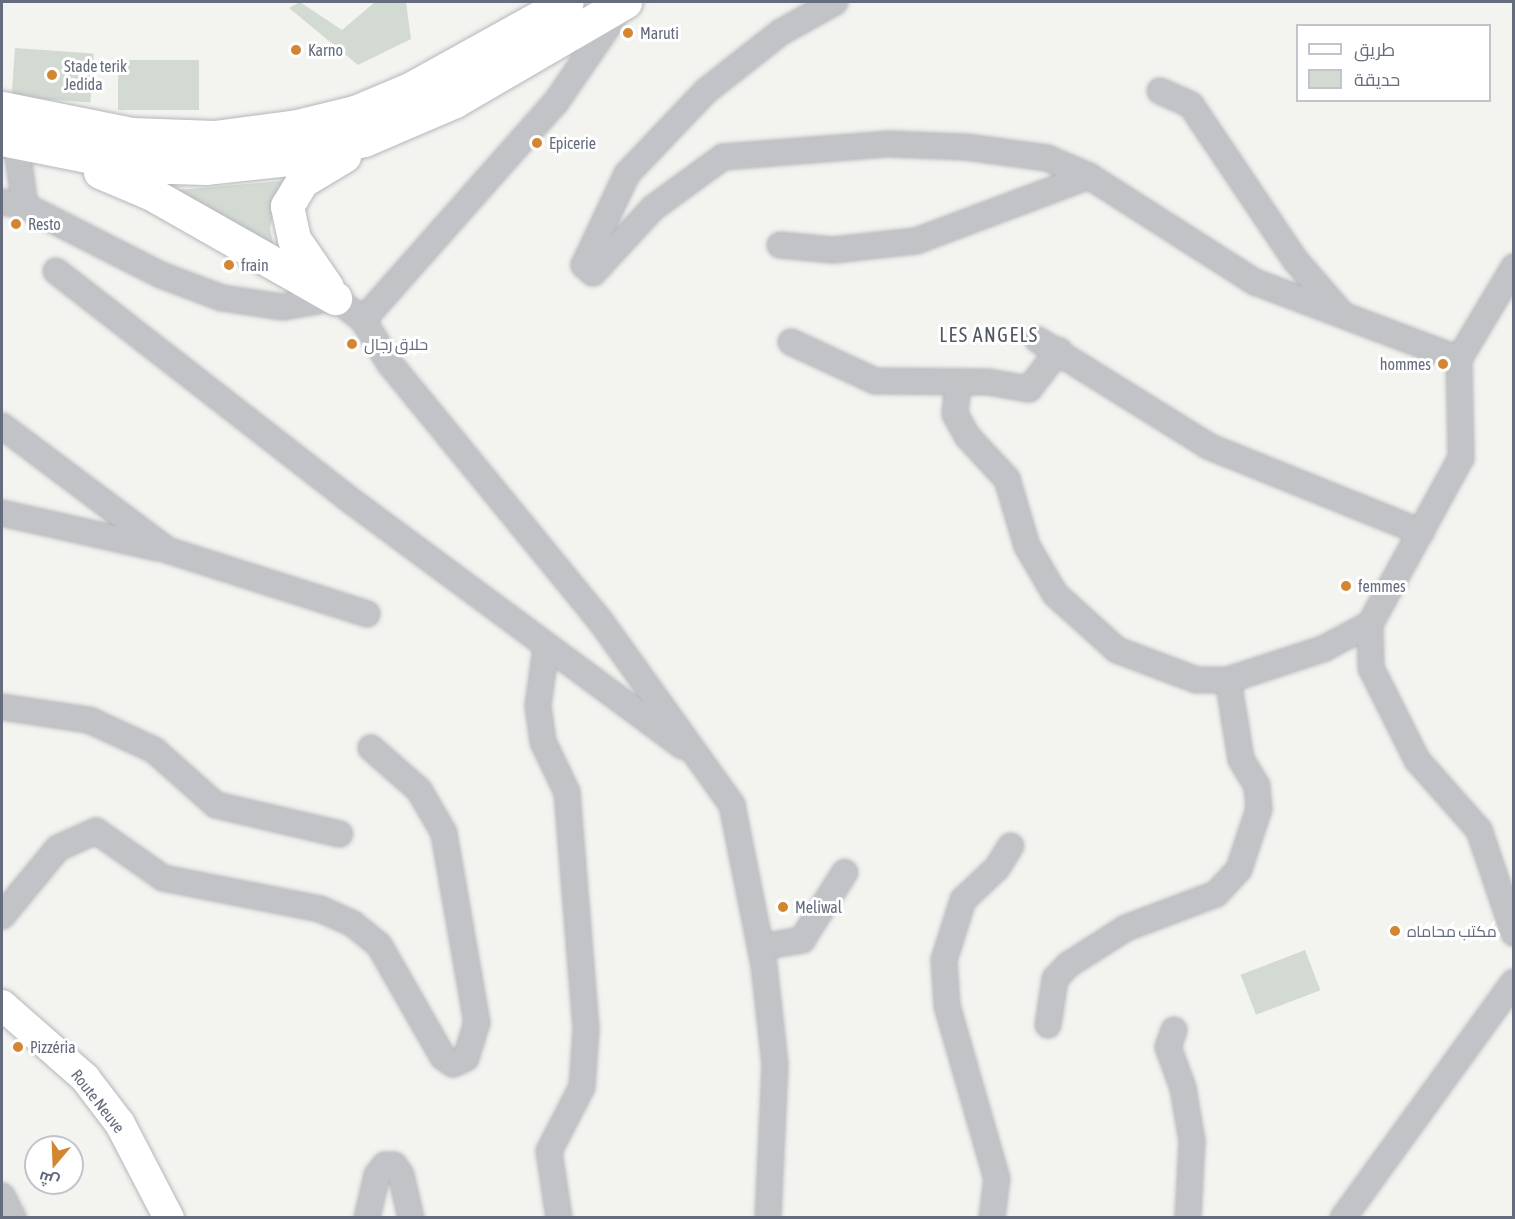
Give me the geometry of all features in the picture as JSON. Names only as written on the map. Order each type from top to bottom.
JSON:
[{"type":"highway","points":[[2,108],[132,134],[214,137],[297,126],[355,112],[410,89],[567,2]]},
{"type":"highway","points":[[335,298],[294,238],[287,206],[302,181],[390,130],[487,84],[625,2]]},
{"type":"highway","points":[[9,141],[93,161],[205,168],[289,159],[390,130]]},
{"type":"highway","points":[[9,141],[150,193],[335,298]]},
{"type":"main road","name":"Route Neuve","points":[[2,1005],[85,1078],[120,1124],[169,1218]]},
{"type":"street","points":[[363,320],[556,102],[625,2]]},
{"type":"street","points":[[835,2],[781,32],[706,92],[627,174],[584,265],[593,273],[653,208],[692,176],[723,157],[759,151],[889,144],[966,147],[1047,158],[1089,176],[1255,282],[1459,359]]},
{"type":"street","points":[[1160,91],[1191,105],[1296,261],[1346,318]]},
{"type":"street","points":[[9,141],[26,206]]},
{"type":"street","points":[[780,245],[832,250],[916,241],[1089,176]]},
{"type":"street","points":[[2,202],[26,206],[161,275],[222,298],[283,307],[335,298],[363,320],[390,364],[599,619],[732,806],[760,947],[775,1064],[768,1218]]},
{"type":"street","points":[[1514,267],[1459,359],[1461,458],[1370,624],[1371,668],[1417,760],[1479,830],[1514,933]]},
{"type":"street","points":[[56,271],[546,648],[699,757]]},
{"type":"street","points":[[791,342],[874,381],[958,385],[988,382],[1029,389],[1048,345],[1208,446],[1421,532]]},
{"type":"street","points":[[958,385],[955,414],[967,436],[1007,479],[1027,546],[1055,594],[1117,650],[1197,680],[1228,680],[1323,648],[1370,624]]},
{"type":"street","points":[[2,426],[166,550]]},
{"type":"street","points":[[2,513],[166,550],[367,614]]},
{"type":"street","points":[[546,648],[538,706],[543,742],[567,792],[586,1029],[582,1087],[549,1151],[560,1218]]},
{"type":"street","points":[[1048,1025],[1055,980],[1068,965],[1126,928],[1216,894],[1239,869],[1258,809],[1257,786],[1241,759],[1228,680]]},
{"type":"street","points":[[2,707],[89,720],[154,750],[216,805],[340,834]]},
{"type":"street","points":[[2,916],[58,848],[96,831],[163,878],[320,909],[353,924],[379,945],[443,1057],[453,1064],[466,1058],[477,1023],[444,833],[418,790],[371,748]]},
{"type":"street","points":[[992,1218],[997,1179],[947,1006],[944,960],[963,900],[997,868],[1011,846]]},
{"type":"street","points":[[760,947],[802,940],[845,872]]},
{"type":"street","points":[[1343,1218],[1514,982]]},
{"type":"street","points":[[1174,1030],[1168,1047],[1183,1088],[1192,1141],[1188,1218]]},
{"type":"street","points":[[367,1218],[377,1175],[385,1165],[394,1165],[401,1175],[411,1218]]},
{"type":"street","points":[[2,1196],[14,1218]]},
{"type":"green space","points":[[300,2],[342,30],[375,2],[406,2],[411,39],[358,65],[289,8]]},
{"type":"green space","name":"Stade terik Jedida","points":[[15,48],[94,54],[90,102],[12,97]]},
{"type":"green space","points":[[118,60],[199,60],[199,110],[118,110]]},
{"type":"green space","points":[[282,181],[270,228],[276,256],[165,191]]},
{"type":"green space","points":[[1305,950],[1320,990],[1256,1015],[1241,975]]},
{"type":"place","name":"Maruti","points":[[628,33]]},
{"type":"place","name":"Karno","points":[[296,50]]},
{"type":"place","name":"Stade terik Jedida","points":[[52,75]]},
{"type":"place","name":"Epicerie","points":[[537,143]]},
{"type":"place","name":"Resto","points":[[16,224]]},
{"type":"place","name":"frain","points":[[229,265]]},
{"type":"place","name":"حلاق رجال","points":[[352,344]]},
{"type":"place","name":"hommes","points":[[1443,364]]},
{"type":"place","name":"femmes","points":[[1346,586]]},
{"type":"place","name":"Meliwal","points":[[783,907]]},
{"type":"place","name":"مكتب محاماه","points":[[1395,931]]},
{"type":"place","name":"Pizzéria","points":[[18,1047]]},
{"type":"district","name":"LES ANGELS","points":[[989,334]]}]
